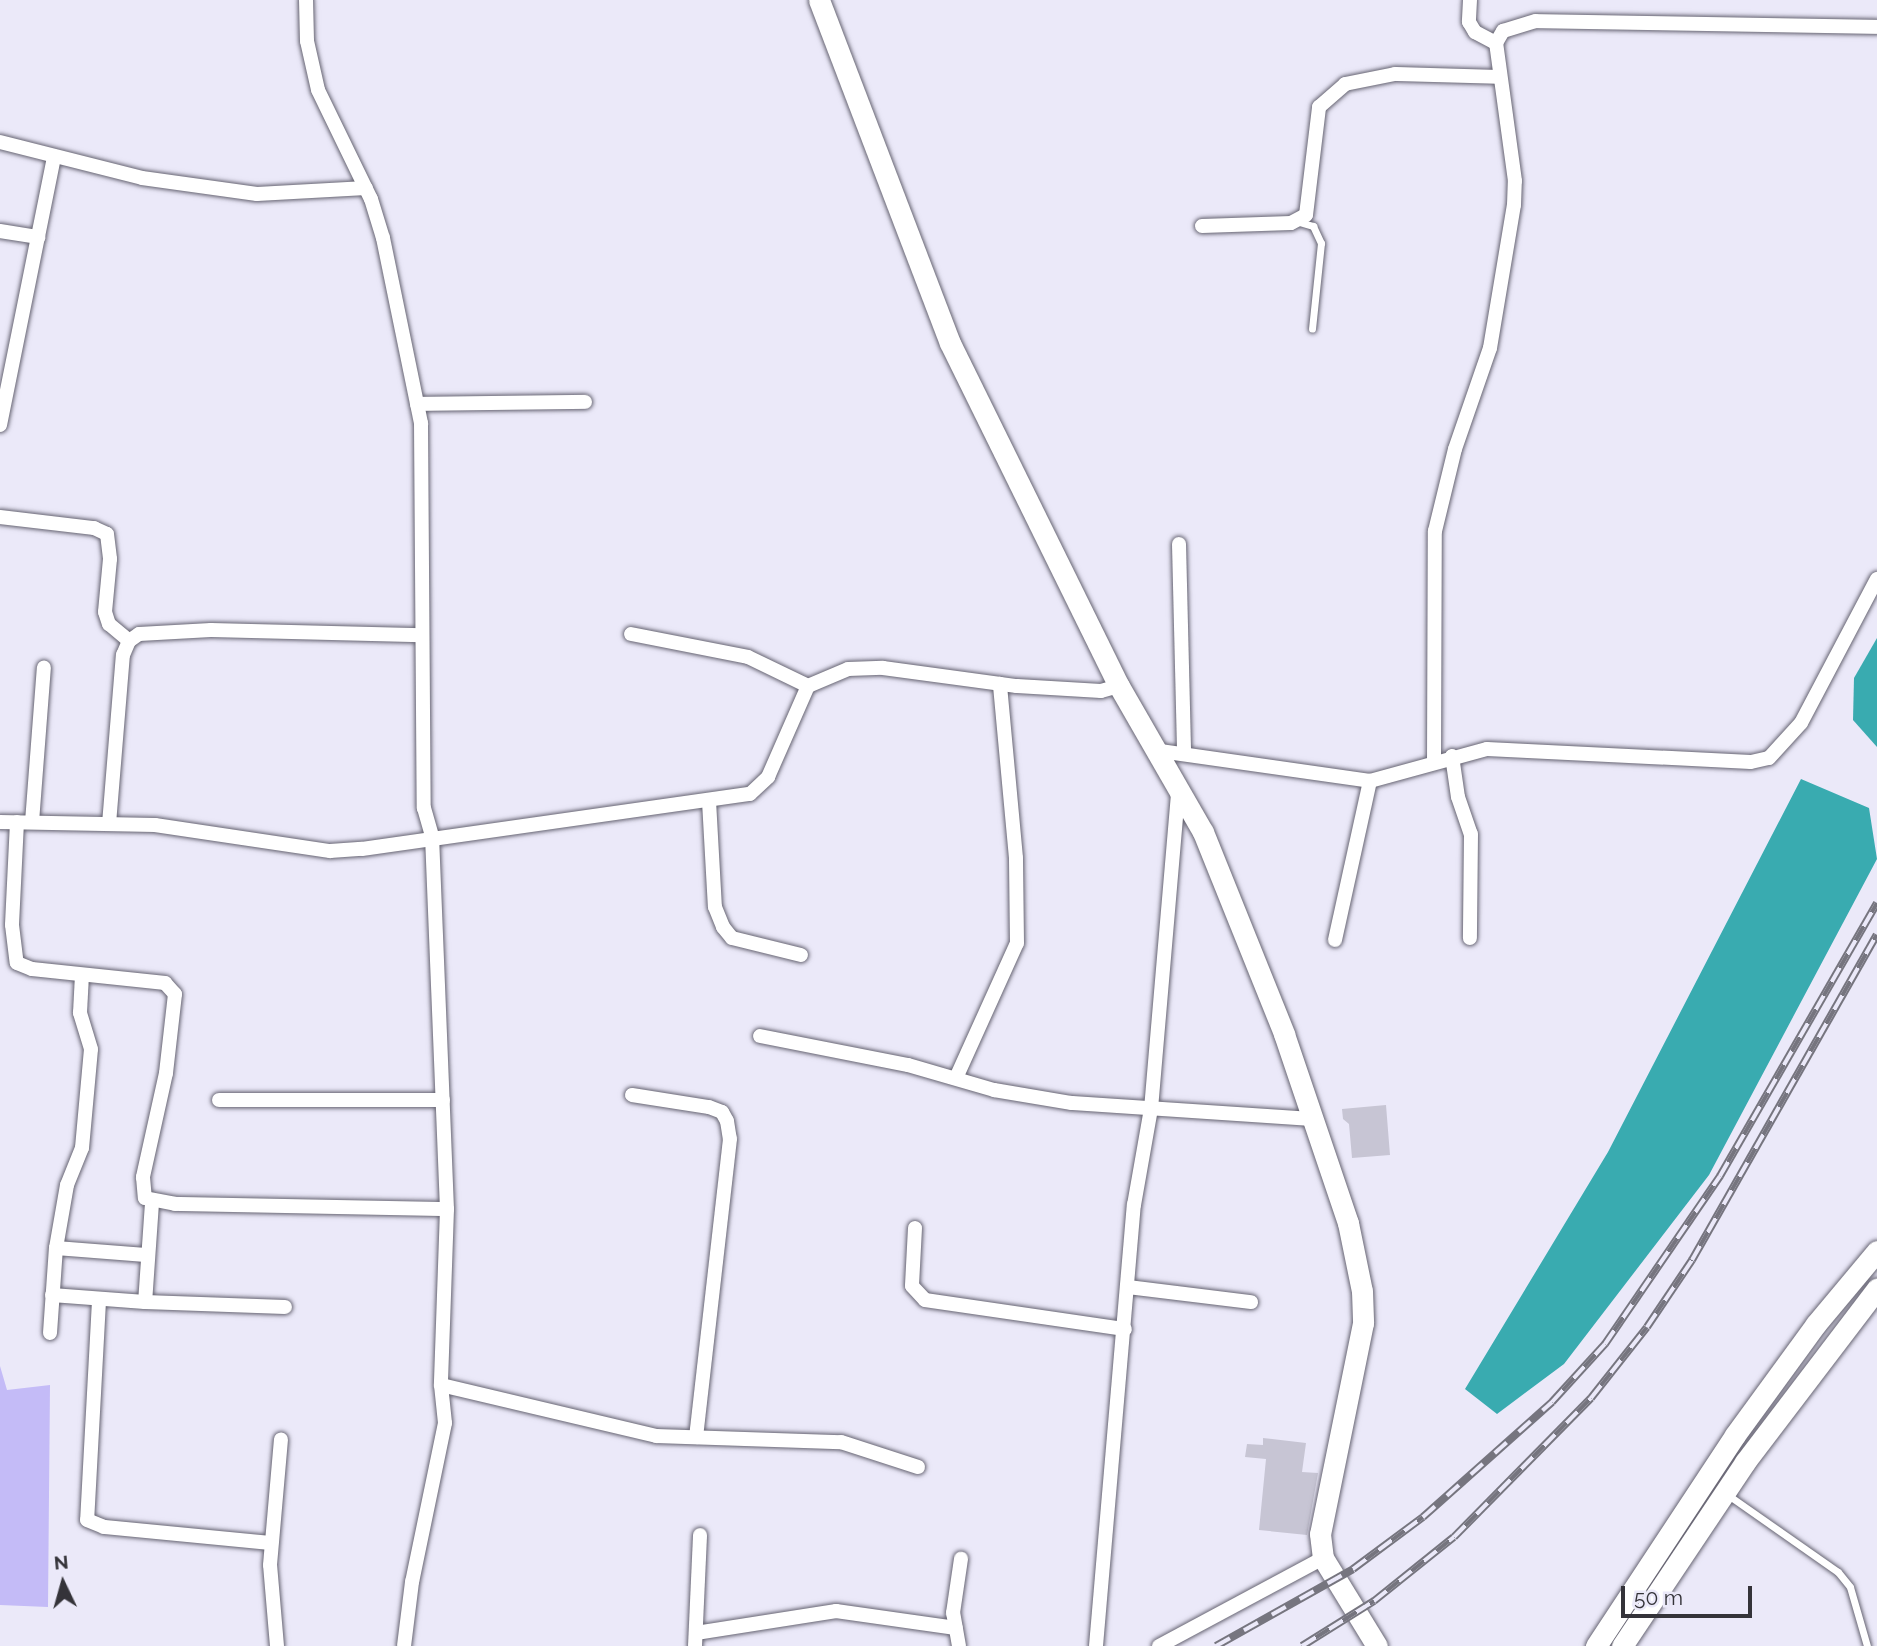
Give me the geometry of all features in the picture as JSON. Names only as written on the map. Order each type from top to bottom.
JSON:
[{"type":"street","points":[[306,0],[307,41],[318,90],[366,188],[383,238],[417,404],[424,808],[432,836],[447,1209],[441,1449],[412,1582],[404,1646]]},
{"type":"street","points":[[819,0],[950,343],[1119,686],[1160,751],[1203,832],[1284,1034],[1356,1251],[1363,1324],[1324,1502],[1323,1558],[1377,1646]]},
{"type":"street","points":[[1469,0],[1469,22],[1475,32],[1496,43]]},
{"type":"street","points":[[1434,762],[1435,531],[1448,468],[1490,348],[1514,205],[1515,181],[1496,43],[1503,30],[1514,24],[1536,21],[1877,27]]},
{"type":"street","points":[[1202,226],[1300,222],[1309,206],[1316,121],[1328,95],[1345,84],[1376,76],[1500,77]]},
{"type":"street","points":[[0,142],[142,178],[257,194],[366,188]]},
{"type":"street","points":[[0,425],[54,156]]},
{"type":"street","points":[[0,231],[39,237]]},
{"type":"street","points":[[417,404],[585,402]]},
{"type":"street","points":[[0,517],[94,528],[107,534],[110,559],[105,612],[109,624],[129,641]]},
{"type":"street","points":[[1179,544],[1184,753]]},
{"type":"street","points":[[1160,751],[1370,781],[1452,756],[1502,748],[1751,762],[1769,758],[1801,723],[1877,579]]},
{"type":"street","points":[[129,641],[155,631],[422,635]]},
{"type":"street","points":[[631,634],[748,657],[808,686]]},
{"type":"street","points":[[109,824],[122,668],[129,641]]},
{"type":"street","points":[[44,667],[12,925],[17,963],[82,975],[165,983],[175,994],[166,1073],[142,1186],[145,1198],[152,1203],[447,1209]]},
{"type":"street","points":[[0,822],[155,825],[330,851],[750,794],[768,777],[808,686],[848,669],[883,668],[1000,684],[1101,691],[1119,686]]},
{"type":"street","points":[[956,1078],[1017,943],[1016,858],[1000,684]]},
{"type":"street","points":[[1452,756],[1458,797],[1471,834],[1470,938]]},
{"type":"street","points":[[1335,940],[1370,781]]},
{"type":"street","points":[[1096,1646],[1134,1205],[1152,1108],[1179,790]]},
{"type":"street","points":[[709,801],[715,907],[723,927],[732,938],[801,955]]},
{"type":"street","points":[[50,1333],[56,1248],[67,1185],[82,1148],[91,1049],[80,1013],[82,975]]},
{"type":"street","points":[[760,1036],[1072,1103],[1312,1119]]},
{"type":"street","points":[[632,1095],[709,1107],[722,1112],[727,1121],[730,1139],[696,1437]]},
{"type":"street","points":[[219,1100],[443,1100]]},
{"type":"street","points":[[145,1302],[146,1255],[152,1203]]},
{"type":"street","points":[[915,1228],[912,1286],[925,1300],[1125,1329]]},
{"type":"street","points":[[56,1248],[146,1255]]},
{"type":"street","points":[[1596,1646],[1751,1414],[1816,1324],[1876,1256]]},
{"type":"street","points":[[1128,1287],[1251,1301]]},
{"type":"street","points":[[1622,1646],[1725,1493],[1877,1289]]},
{"type":"street","points":[[52,1295],[99,1301],[285,1307]]},
{"type":"street","points":[[99,1301],[88,1520],[104,1527],[271,1543]]},
{"type":"street","points":[[441,1385],[618,1429],[696,1437],[841,1442],[918,1467]]},
{"type":"street","points":[[277,1646],[271,1543],[281,1439]]},
{"type":"street","points":[[700,1535],[695,1640],[836,1611],[956,1628]]},
{"type":"street","points":[[1159,1646],[1323,1558]]},
{"type":"street","points":[[958,1646],[953,1613],[961,1559]]},
{"type":"lane","points":[[1300,222],[1313,226],[1321,243],[1312,329]]},
{"type":"lane","points":[[1725,1493],[1838,1572],[1857,1608],[1863,1644]]},
{"type":"shaded area","points":[[0,1366],[7,1390],[50,1385],[48,1607],[0,1605]]},
{"type":"water","points":[[1877,638],[1877,747],[1853,720],[1854,678]]},
{"type":"water","points":[[1801,779],[1869,808],[1877,859],[1709,1175],[1564,1364],[1497,1414],[1465,1389],[1608,1152]]},
{"type":"building","points":[[1386,1105],[1390,1155],[1352,1158],[1349,1124],[1343,1119],[1342,1109]]},
{"type":"building","points":[[1263,1438],[1306,1443],[1302,1472],[1318,1473],[1307,1535],[1259,1530],[1266,1459],[1245,1457],[1247,1444],[1263,1445]]},
{"type":"railway","points":[[1216,1646],[1353,1569],[1423,1517],[1552,1402],[1605,1344],[1720,1176],[1877,903]]},
{"type":"railway","points":[[1302,1646],[1374,1601],[1454,1537],[1591,1398],[1647,1327],[1692,1260],[1877,935]]}]
